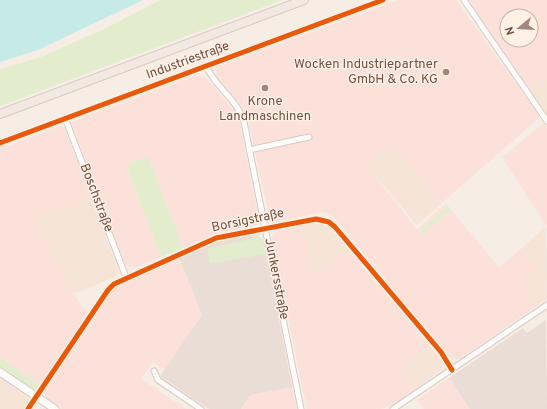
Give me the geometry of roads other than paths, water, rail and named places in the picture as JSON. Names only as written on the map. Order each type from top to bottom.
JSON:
[{"type":"main road","points":[[0,114],[304,0]]},
{"type":"street","name":"Industriestraße","points":[[0,143],[383,0]]},
{"type":"street","points":[[464,0],[547,121]]},
{"type":"street","name":"Junkersstraße","points":[[206,66],[210,76],[242,114],[302,409]]},
{"type":"street","name":"Boschstraße","points":[[65,118],[126,277]]},
{"type":"street","points":[[249,150],[309,138]]},
{"type":"street","name":"Borsigstraße","points":[[28,409],[108,290],[114,284],[126,277],[216,238],[316,218],[329,222],[408,313],[440,352],[452,370]]},
{"type":"street","points":[[393,409],[547,305]]},
{"type":"street","points":[[154,371],[158,380],[201,409]]},
{"type":"street","points":[[0,372],[55,409]]},
{"type":"water","points":[[0,0],[143,0],[38,50],[0,62]]},
{"type":"place","name":"Wocken Industriepartner GmbH & Co. KG","points":[[446,72]]},
{"type":"place","name":"Krone Landmaschinen","points":[[265,88]]}]
